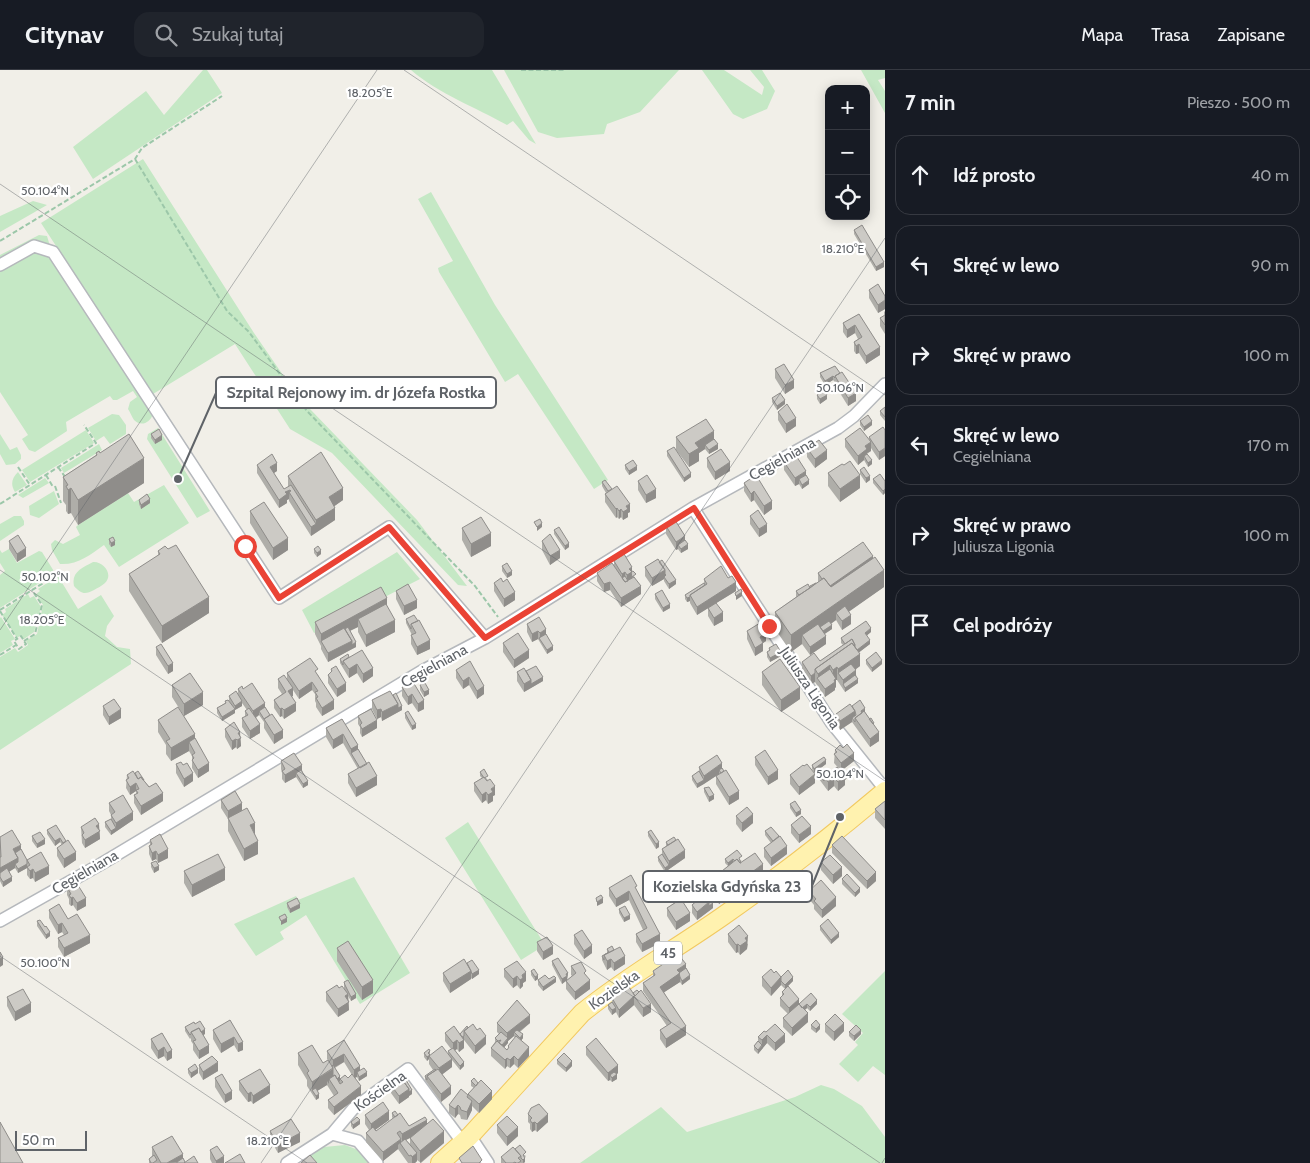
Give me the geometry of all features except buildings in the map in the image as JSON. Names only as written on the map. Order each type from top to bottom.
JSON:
[{"type":"main road","name":"Kozielska","points":[[440,1163],[466,1140],[582,1013],[602,997],[768,885],[885,790]]},
{"type":"street","points":[[0,265],[34,246],[53,252],[279,598],[389,527],[485,638]]},
{"type":"street","name":"Cegielniana","points":[[0,921],[101,864],[414,676],[485,638],[694,508],[838,428],[854,416],[885,384]]},
{"type":"street","name":"Juliusza Ligonia","points":[[694,508],[831,722],[880,783],[885,786]]},
{"type":"street","name":"Kościelna","points":[[288,1163],[332,1134],[353,1109],[408,1069],[466,1140]]},
{"type":"street","points":[[332,1134],[358,1141],[377,1163]]},
{"type":"street","points":[[466,1140],[488,1163]]},
{"type":"path","points":[[521,70],[566,70]]},
{"type":"path","points":[[0,241],[135,159],[142,148],[222,96]]},
{"type":"path","points":[[135,159],[227,311],[249,332],[307,411],[475,586],[504,625]]},
{"type":"path","points":[[0,504],[96,443],[84,424]]},
{"type":"path","points":[[18,467],[30,485]]},
{"type":"path","points":[[58,467],[67,479]]},
{"type":"path","points":[[46,475],[54,487],[60,503]]},
{"type":"path","points":[[17,639],[0,611],[60,572]]},
{"type":"path","points":[[24,641],[35,634],[42,605],[32,590]]},
{"type":"path","points":[[21,636],[26,644],[18,649],[14,641],[17,639],[21,636]]},
{"type":"path","points":[[0,655],[16,645]]},
{"type":"green space","points":[[203,70],[207,70],[222,93],[93,179],[73,147],[146,91],[164,115]]},
{"type":"green space","points":[[411,70],[492,70],[536,144],[529,140],[513,121],[507,125],[445,93]]},
{"type":"green space","points":[[504,70],[679,70],[640,112],[607,124],[604,134],[557,138],[538,132]]},
{"type":"green space","points":[[702,70],[724,70],[762,95],[764,87],[750,70],[762,70],[775,91],[767,109],[743,119],[733,114]]},
{"type":"green space","points":[[861,70],[885,70],[885,78],[878,80],[885,91],[885,113],[870,85]]},
{"type":"green space","points":[[143,159],[254,333],[285,378],[310,409],[417,520],[467,586],[458,585],[332,453],[290,429],[235,344],[153,394],[41,223]]},
{"type":"green space","points":[[431,192],[495,305],[608,480],[594,489],[518,374],[505,382],[439,272],[438,268],[453,261],[418,199]]},
{"type":"green space","points":[[33,201],[47,205],[0,232],[0,216]]},
{"type":"green space","points":[[39,235],[47,236],[50,246],[23,246],[0,259],[0,255]]},
{"type":"green space","points":[[32,252],[39,252],[52,257],[153,414],[148,422],[142,424],[137,422],[128,409],[130,402],[137,397],[133,391],[117,400],[113,400],[110,396],[66,422],[67,431],[35,452],[29,450],[22,439],[28,435],[0,392],[0,270]]},
{"type":"green space","points":[[112,414],[119,415],[126,425],[126,434],[110,444],[104,436],[96,441],[88,428]]},
{"type":"green space","points":[[158,428],[210,511],[197,518],[147,439],[148,434]]},
{"type":"green space","points":[[86,430],[94,443],[30,482],[22,470]]},
{"type":"green space","points":[[0,434],[10,450],[17,447],[21,455],[21,459],[15,464],[6,465],[0,454]]},
{"type":"green space","points":[[99,444],[102,450],[64,473],[61,468]]},
{"type":"green space","points":[[18,472],[27,485],[15,492],[12,481]]},
{"type":"green space","points":[[45,478],[49,483],[23,498],[18,495]]},
{"type":"green space","points":[[164,485],[189,523],[119,567],[104,545],[89,556],[78,561],[60,564],[52,550],[51,544],[55,540],[63,544],[80,535],[76,527],[78,525],[128,493],[134,502]]},
{"type":"green space","points":[[54,491],[59,504],[39,518],[30,515],[29,506]]},
{"type":"green space","points":[[14,516],[21,516],[24,525],[0,541],[0,524]]},
{"type":"green space","points":[[9,549],[17,563],[39,551],[42,552],[55,573],[0,608],[0,575],[5,571],[0,563],[0,550],[2,553]]},
{"type":"green space","points":[[397,552],[420,579],[314,633],[302,610]]},
{"type":"green space","points":[[93,562],[104,566],[108,572],[107,579],[105,583],[91,592],[81,592],[74,586],[74,577],[78,571]]},
{"type":"green space","points":[[58,576],[78,609],[101,595],[114,616],[107,626],[105,636],[117,647],[130,649],[131,664],[0,750],[0,657],[15,648],[18,652],[28,645],[26,641],[37,634],[43,605],[36,594],[40,591],[38,589]]},
{"type":"green space","points":[[28,594],[30,598],[34,596],[41,607],[34,632],[24,639],[21,635],[17,638],[2,615],[6,612],[5,609]]},
{"type":"green space","points":[[0,618],[15,639],[11,641],[13,645],[0,653]]},
{"type":"green space","points":[[468,822],[545,945],[521,960],[445,838]]},
{"type":"green space","points":[[354,877],[410,973],[360,1004],[306,915],[280,932],[284,939],[256,956],[234,924],[296,896],[298,900]]},
{"type":"green space","points":[[885,971],[885,1075],[873,1066],[858,1082],[839,1064],[858,1045],[855,1042],[863,1033],[842,1014]]},
{"type":"green space","points":[[821,1085],[834,1089],[862,1106],[885,1137],[885,1163],[580,1163],[661,1107],[687,1132],[795,1097]]},
{"type":"green space","points":[[345,1145],[361,1151],[374,1163],[317,1163],[310,1155],[324,1147]]},
{"type":"place","name":"Szpital Rejonowy im. dr Józefa Rostka","points":[[178,479]]},
{"type":"place","name":"Kozielska Gdyńska 23","points":[[840,817]]},
{"type":"route","points":[[245,546],[279,598],[389,527],[485,638],[694,508],[769,626]]}]
